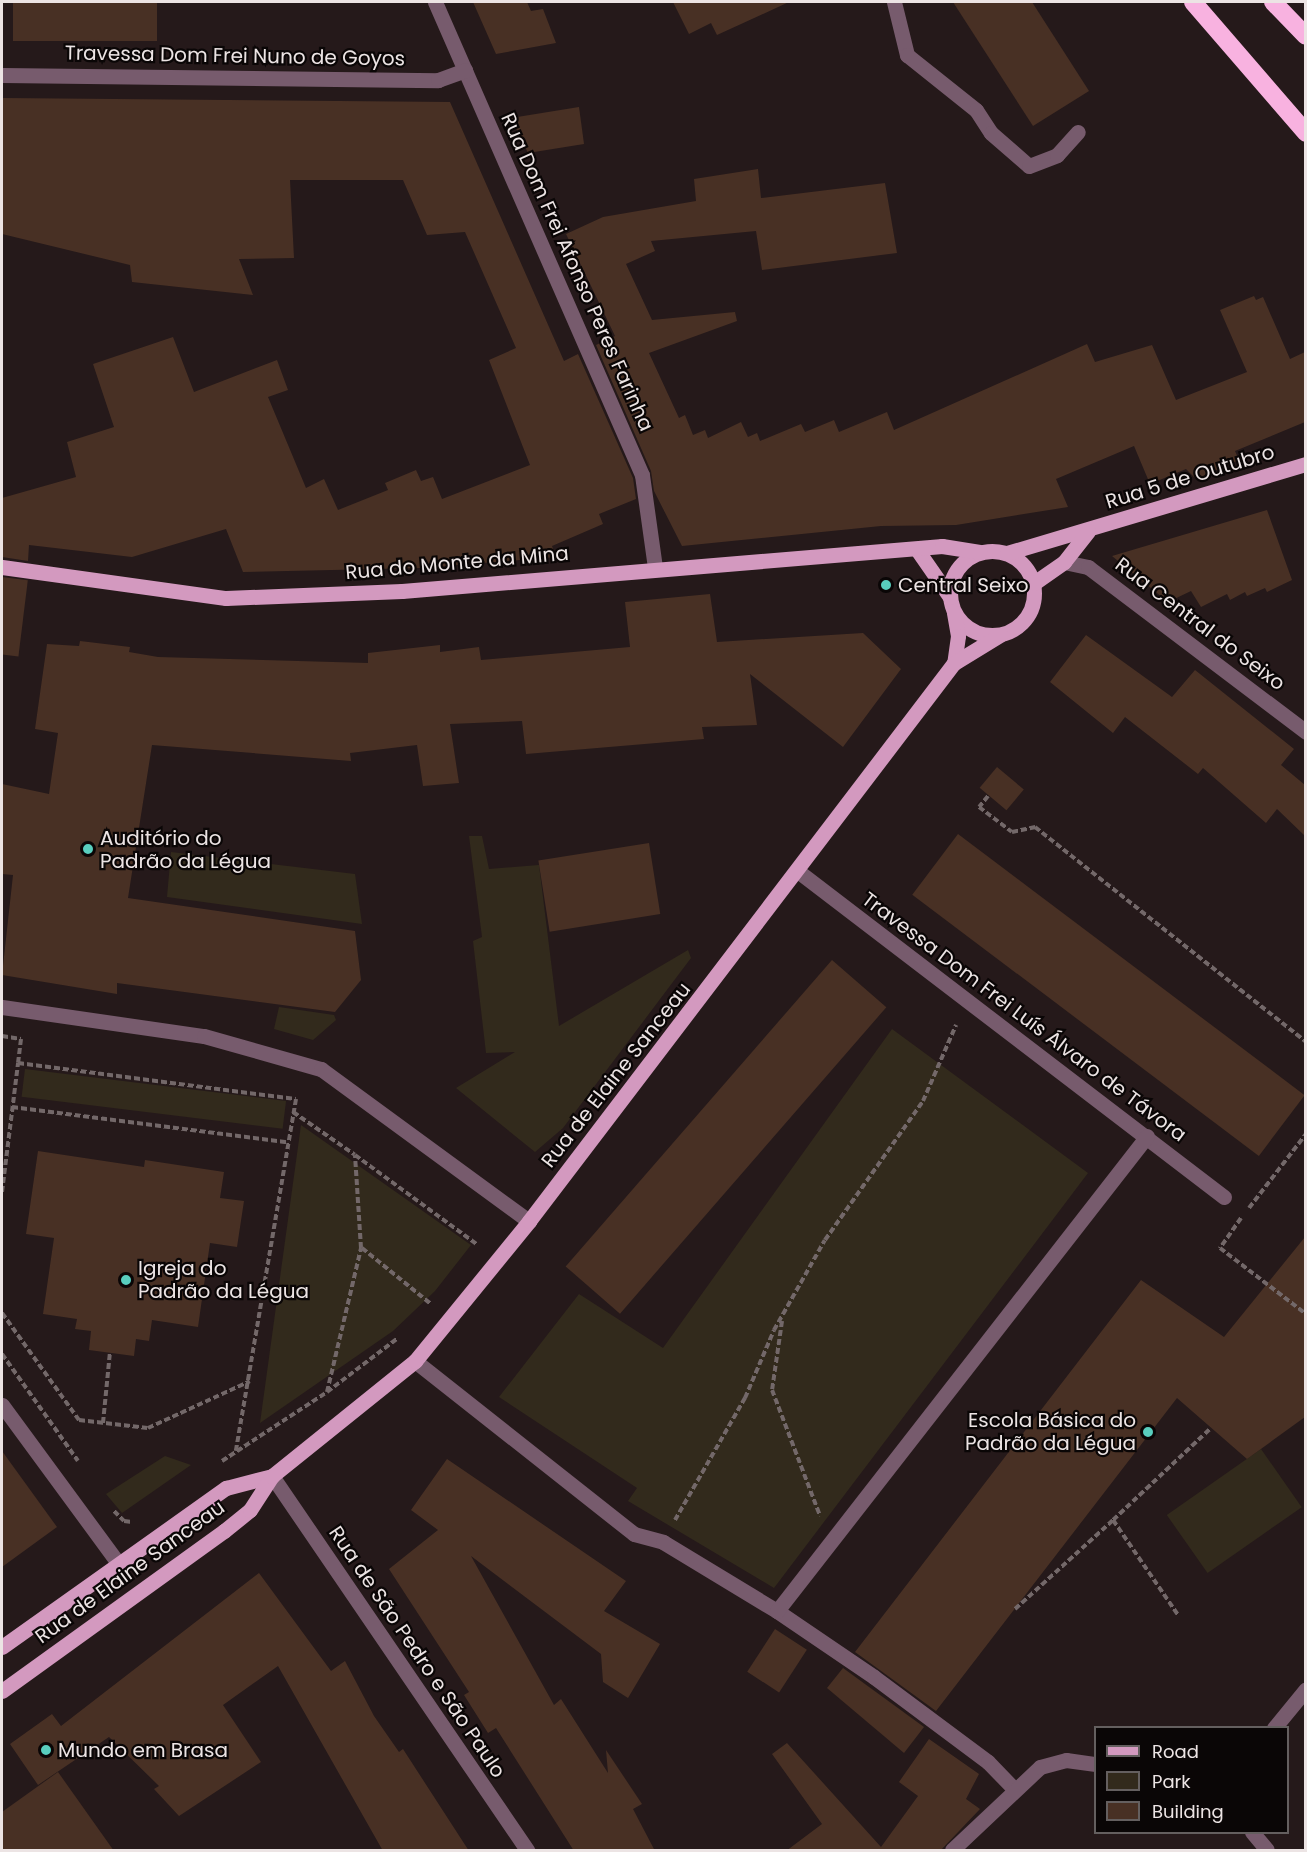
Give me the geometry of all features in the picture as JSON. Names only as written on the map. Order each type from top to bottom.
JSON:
[{"type":"highway","points":[[1194,2],[1305,134]]},
{"type":"highway","points":[[1273,2],[1305,36]]},
{"type":"main road","name":"Rua 5 de Outubro","points":[[1007,553],[1068,532],[1088,531],[1305,464]]},
{"type":"main road","name":"Rua 5 de Outubro","points":[[1034,583],[1065,562],[1088,531]]},
{"type":"main road","name":"Rua do Monte da Mina","points":[[2,567],[226,598],[402,591],[656,567],[918,551],[960,546],[980,552]]},
{"type":"main road","points":[[918,551],[951,603],[973,631],[1000,635],[1013,630],[1030,613],[1034,583],[1019,560],[1007,553],[980,552],[957,569],[951,603]]},
{"type":"main road","name":"Rua de Elaine Sanceau","points":[[951,603],[958,636],[954,663]]},
{"type":"main road","name":"Rua de Elaine Sanceau","points":[[2,1691],[225,1531],[250,1510],[272,1476],[415,1361],[529,1221],[799,872],[954,663],[1000,635]]},
{"type":"main road","name":"Rua de Elaine Sanceau","points":[[2,1647],[226,1488],[272,1476]]},
{"type":"street","name":"Rua Dom Frei Afonso Peres Farinha","points":[[435,2],[642,476],[656,567]]},
{"type":"street","points":[[894,2],[907,56],[976,110],[991,133],[1029,166],[1057,155],[1078,132]]},
{"type":"street","name":"Travessa Dom Frei Nuno de Goyos","points":[[2,75],[438,80],[465,70]]},
{"type":"street","name":"Rua Central do Seixo","points":[[1065,562],[1088,567],[1305,732]]},
{"type":"street","name":"Travessa Dom Frei Luís Álvaro de Távora","points":[[799,872],[1224,1197]]},
{"type":"street","points":[[2,1007],[204,1036],[321,1069],[529,1221]]},
{"type":"street","points":[[777,1611],[1147,1136]]},
{"type":"street","points":[[415,1361],[634,1534],[663,1542],[777,1611],[874,1677],[988,1762],[1013,1788]]},
{"type":"street","points":[[2,1405],[118,1563]]},
{"type":"street","name":"Rua de São Pedro e São Paulo","points":[[272,1476],[527,1851]]},
{"type":"street","points":[[1276,1726],[1305,1689]]},
{"type":"street","points":[[952,1851],[1013,1788],[1040,1767],[1057,1761],[1094,1764]]},
{"type":"street","points":[[1253,1834],[1264,1849]]},
{"type":"path","points":[[988,796],[979,807],[1012,832],[1035,827],[1305,1042]]},
{"type":"path","points":[[663,1542],[745,1398],[784,1313],[825,1240],[923,1101],[968,1000]]},
{"type":"path","points":[[2,1036],[21,1039],[2,1192]]},
{"type":"path","points":[[18,1063],[296,1099],[287,1142],[251,1381],[236,1451]]},
{"type":"path","points":[[12,1107],[287,1142]]},
{"type":"path","points":[[293,1112],[481,1247],[474,1256]]},
{"type":"path","points":[[1305,1134],[1220,1248],[1305,1314]]},
{"type":"path","points":[[327,1392],[362,1248],[355,1155]]},
{"type":"path","points":[[1224,1197],[1245,1213]]},
{"type":"path","points":[[362,1248],[433,1305]]},
{"type":"path","points":[[425,1313],[440,1298]]},
{"type":"path","points":[[2,1313],[78,1420],[148,1428],[251,1381]]},
{"type":"path","points":[[784,1313],[776,1339],[772,1390],[830,1542]]},
{"type":"path","points":[[216,1465],[327,1392],[400,1336]]},
{"type":"path","points":[[103,1423],[110,1352]]},
{"type":"path","points":[[2,1354],[81,1464]]},
{"type":"path","points":[[1015,1609],[1211,1428]]},
{"type":"path","points":[[107,1501],[124,1521],[135,1522],[144,1516]]},
{"type":"path","points":[[1113,1520],[1179,1615]]},
{"type":"green space","points":[[469,836],[482,836],[489,869],[539,865],[559,1026],[688,950],[691,958],[563,1128],[535,1152],[456,1088],[515,1052],[486,1053],[473,941],[482,937]]},
{"type":"green space","points":[[171,852],[355,874],[362,924],[167,897]]},
{"type":"green space","points":[[279,1007],[334,1015],[336,1020],[313,1040],[274,1029]]},
{"type":"green space","points":[[892,1029],[1088,1173],[774,1588],[628,1501],[637,1488],[499,1397],[579,1294],[663,1348]]},
{"type":"green space","points":[[25,1069],[286,1101],[283,1129],[22,1097]]},
{"type":"green space","points":[[301,1125],[471,1245],[435,1291],[393,1331],[260,1423]]},
{"type":"green space","points":[[1261,1449],[1302,1507],[1208,1573],[1167,1515]]},
{"type":"green space","points":[[165,1456],[191,1465],[122,1513],[106,1494]]},
{"type":"building","points":[[13,2],[157,2],[157,41],[13,41]]},
{"type":"building","points":[[473,2],[527,2],[531,11],[543,9],[556,43],[496,54]]},
{"type":"building","points":[[673,2],[789,2],[717,35],[711,23],[689,34]]},
{"type":"building","points":[[953,2],[1032,2],[1089,91],[1033,126]]},
{"type":"building","points":[[2,98],[450,102],[564,361],[578,354],[633,478],[636,499],[599,514],[603,524],[552,546],[556,557],[421,568],[243,572],[226,529],[132,557],[29,545],[28,561],[2,557],[2,498],[76,477],[67,442],[114,427],[93,364],[173,337],[194,392],[277,360],[288,390],[268,397],[306,488],[324,479],[338,510],[388,490],[385,483],[416,470],[421,481],[433,477],[442,499],[530,465],[489,360],[516,348],[465,232],[427,235],[403,180],[290,180],[294,258],[239,259],[253,295],[132,282],[130,265],[2,234]]},
{"type":"building","points":[[579,107],[584,144],[528,153],[511,118]]},
{"type":"building","points":[[758,169],[761,198],[885,183],[897,253],[762,270],[756,231],[651,241],[655,251],[626,264],[652,320],[735,312],[737,321],[649,353],[679,418],[685,415],[693,435],[705,430],[708,438],[741,422],[748,437],[757,433],[760,441],[801,424],[805,432],[834,420],[839,432],[887,412],[894,430],[1087,344],[1095,362],[1152,345],[1176,400],[1247,372],[1220,310],[1254,296],[1256,300],[1263,297],[1290,359],[1305,352],[1305,422],[1235,451],[1239,460],[1196,479],[1186,469],[1150,484],[1134,446],[1056,479],[1068,507],[956,525],[881,526],[682,546],[654,491],[651,471],[596,345],[615,336],[566,234],[603,217],[696,201],[694,179]]},
{"type":"building","points":[[1267,510],[1292,580],[1267,592],[1265,588],[1247,596],[1245,592],[1230,600],[1227,594],[1201,607],[1191,591],[1168,602],[1112,556]]},
{"type":"building","points":[[2,577],[28,580],[18,657],[2,655]]},
{"type":"building","points":[[710,594],[717,642],[863,633],[901,669],[843,747],[750,674],[757,725],[702,727],[704,739],[526,754],[522,721],[450,724],[459,783],[423,786],[417,745],[350,753],[351,761],[152,745],[128,898],[355,931],[361,980],[335,1012],[117,983],[117,994],[2,975],[13,875],[2,874],[2,784],[49,794],[58,733],[35,729],[47,644],[79,646],[80,641],[130,647],[129,652],[158,657],[368,663],[368,653],[440,645],[440,652],[479,647],[481,660],[630,647],[625,602]]},
{"type":"building","points":[[1086,635],[1172,697],[1195,670],[1294,749],[1281,765],[1305,785],[1305,836],[1277,809],[1266,823],[1203,768],[1198,774],[1125,717],[1113,733],[1050,682]]},
{"type":"building","points":[[997,767],[1024,789],[1006,810],[980,788]]},
{"type":"building","points":[[958,834],[1305,1095],[1259,1156],[912,895]]},
{"type":"building","points":[[649,843],[660,914],[550,932],[538,861]]},
{"type":"building","points":[[832,960],[886,1007],[620,1314],[566,1266]]},
{"type":"building","name":"Igreja do Padrão da Légua","points":[[38,1151],[144,1167],[145,1160],[224,1172],[220,1198],[244,1201],[237,1247],[210,1243],[198,1327],[152,1320],[149,1341],[136,1339],[134,1356],[89,1350],[91,1331],[75,1329],[77,1319],[43,1314],[54,1238],[26,1234]]},
{"type":"building","points":[[1305,1237],[1305,1417],[1247,1459],[1177,1398],[936,1711],[855,1652],[1141,1280],[1224,1337]]},
{"type":"building","points":[[2,1451],[57,1527],[2,1567]]},
{"type":"building","points":[[447,1459],[626,1581],[604,1611],[660,1644],[628,1698],[603,1682],[601,1654],[471,1556],[554,1705],[561,1699],[608,1773],[606,1750],[642,1804],[633,1809],[655,1851],[574,1851],[496,1728],[488,1733],[464,1695],[469,1692],[389,1569],[438,1530],[411,1510]]},
{"type":"building","points":[[259,1573],[331,1671],[345,1661],[374,1716],[399,1752],[403,1749],[469,1851],[383,1851],[278,1666],[223,1705],[261,1762],[179,1816],[154,1789],[159,1786],[109,1737],[38,1785],[10,1744],[52,1714],[61,1726]]},
{"type":"building","points":[[775,1629],[807,1650],[779,1692],[747,1672]]},
{"type":"building","points":[[843,1668],[924,1727],[904,1753],[827,1688]]},
{"type":"building","points":[[929,1739],[979,1774],[966,1799],[980,1809],[940,1851],[786,1851],[822,1824],[772,1754],[787,1743],[881,1847],[918,1796],[899,1782]]},
{"type":"building","points":[[58,1772],[114,1851],[2,1851],[2,1812]]},
{"type":"place","name":"Central Seixo","points":[[886,585]]},
{"type":"place","name":"Auditório do Padrão da Légua","points":[[88,849]]},
{"type":"place","name":"Igreja do Padrão da Légua","points":[[126,1280]]},
{"type":"place","name":"Escola Básica do Padrão da Légua","points":[[1148,1432]]},
{"type":"place","name":"Mundo em Brasa","points":[[46,1750]]}]
